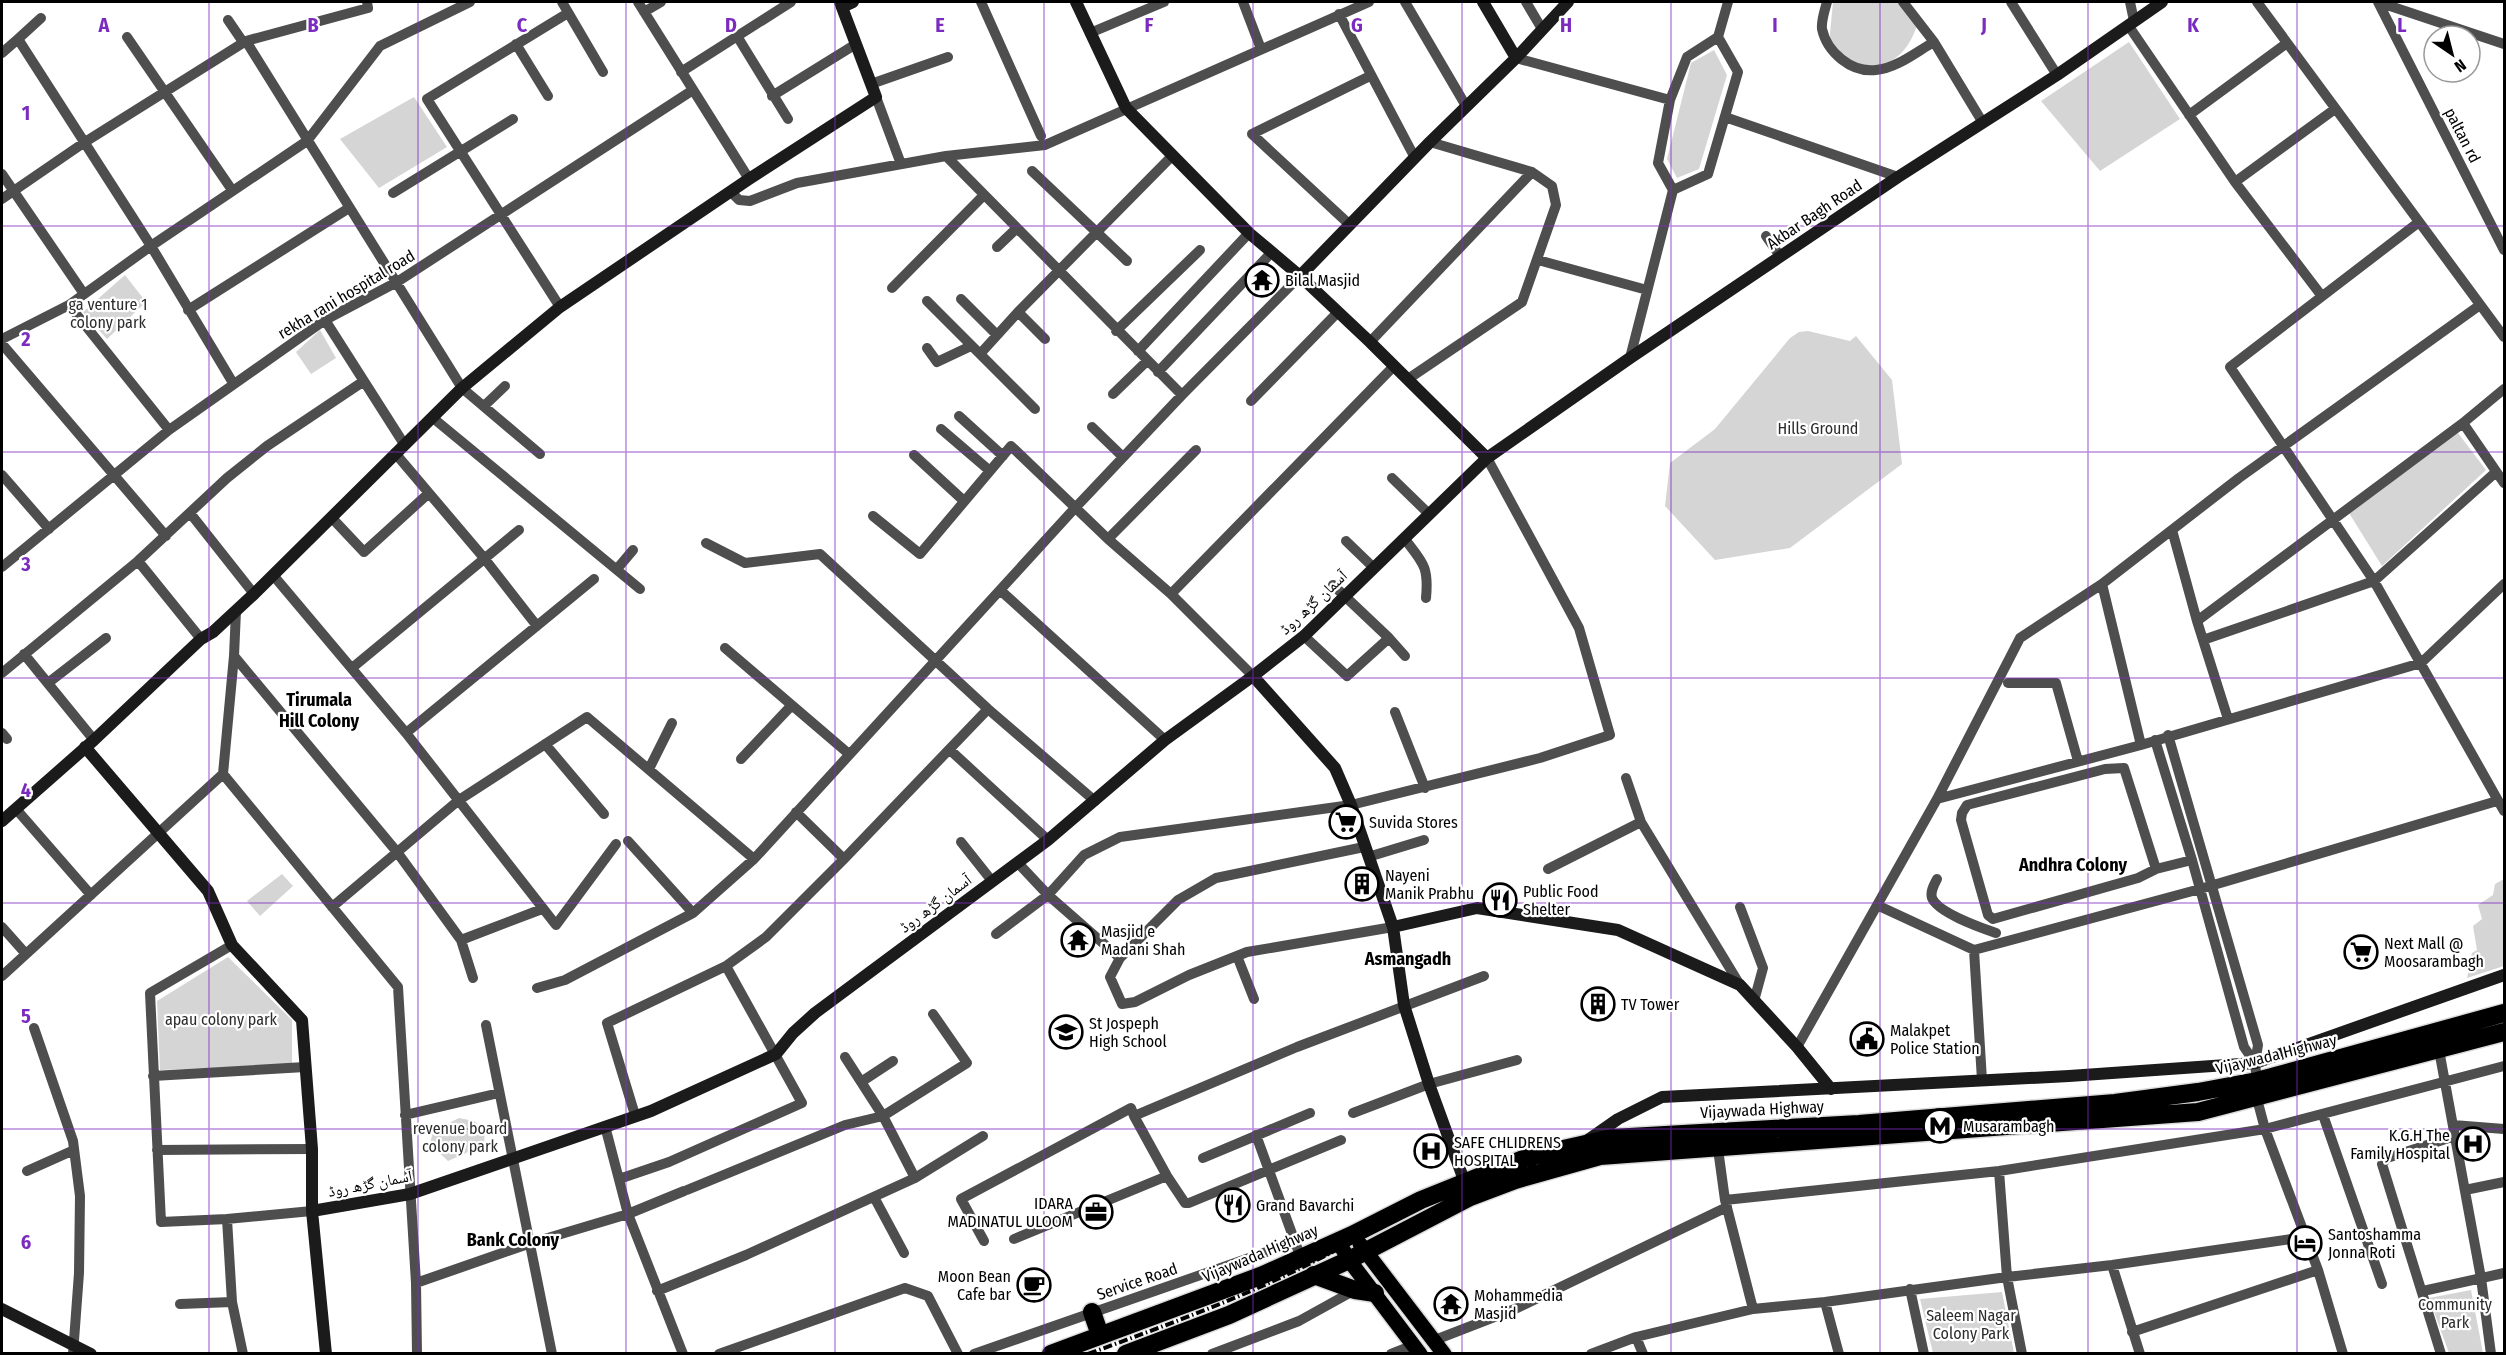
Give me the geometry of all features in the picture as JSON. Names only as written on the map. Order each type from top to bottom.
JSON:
[{"type":"highway","name":"Vijaywada Highway","points":[[1126,1353],[1229,1315],[1357,1256],[1470,1197],[1515,1180],[1600,1156],[2198,1112],[2257,1090],[2505,1013]]},
{"type":"highway","name":"Vijaywada Highway","points":[[1051,1353],[1263,1275],[1298,1250],[1345,1238],[1421,1200],[1528,1157],[1582,1144],[1612,1138],[1859,1124],[2115,1103],[2238,1086],[2257,1090],[2439,1050],[2505,1032]]},
{"type":"highway","points":[[2153,1097],[2156,1116]]},
{"type":"highway","points":[[1314,1275],[1355,1290],[1375,1293]]},
{"type":"highway","points":[[1092,1312],[1100,1335]]},
{"type":"main road","points":[[1345,1238],[1357,1256],[1375,1293],[1417,1349]]},
{"type":"main road","points":[[1357,1256],[1444,1353]]},
{"type":"street","points":[[2,199],[85,142],[244,41],[369,8],[367,2]]},
{"type":"street","points":[[2,339],[69,304],[150,246],[307,141],[380,46],[470,2]]},
{"type":"street","points":[[562,2],[603,72]]},
{"type":"street","points":[[638,2],[749,179]]},
{"type":"street","points":[[644,12],[661,2]]},
{"type":"street","points":[[681,72],[791,2]]},
{"type":"street","points":[[981,2],[1041,136]]},
{"type":"street","points":[[996,934],[1048,895],[1084,855],[1120,837],[1351,805],[1540,758],[1610,735],[1579,628],[1487,458],[1300,276],[1249,234],[1126,108],[1076,2]]},
{"type":"street","points":[[1090,33],[1164,2]]},
{"type":"street","points":[[1243,2],[1261,49]]},
{"type":"street","points":[[732,192],[739,200],[750,201],[797,183],[945,156],[1045,145],[1369,2]]},
{"type":"street","points":[[1405,2],[1466,106]]},
{"type":"street","points":[[1484,2],[1516,58],[1670,100]]},
{"type":"street","points":[[1526,2],[1542,29]]},
{"type":"street","points":[[537,988],[565,980],[693,913],[754,859],[935,659],[1123,457],[1414,158],[1516,58],[1568,2]]},
{"type":"street","points":[[1629,358],[1673,190],[1658,163],[1670,100],[1687,57],[1718,37],[1728,2]]},
{"type":"street","points":[[1827,2],[1822,27],[1831,49],[1848,65],[1875,71],[1899,63],[1934,42]]},
{"type":"street","points":[[1903,2],[1934,42],[1983,123]]},
{"type":"street","points":[[2011,2],[2057,75]]},
{"type":"street","points":[[2130,2],[2131,23],[2189,115],[2235,182],[2321,295]]},
{"type":"street","name":"Akbar Bagh Road","points":[[1487,458],[1629,358],[1898,177],[2057,75],[2162,2]]},
{"type":"street","points":[[2257,2],[2505,337]]},
{"type":"street","points":[[2378,2],[2505,44]]},
{"type":"street","name":"paltan rd","points":[[2378,2],[2505,250]]},
{"type":"street","points":[[845,3],[856,44],[901,164]]},
{"type":"street","points":[[560,307],[427,99],[568,13]]},
{"type":"street","points":[[1339,14],[1414,158]]},
{"type":"street","points":[[2,53],[41,18]]},
{"type":"street","points":[[228,20],[244,41],[462,388],[540,454]]},
{"type":"street","points":[[737,36],[788,119]]},
{"type":"street","points":[[127,37],[232,190]]},
{"type":"street","points":[[1673,190],[1708,174],[1725,117],[1738,72],[1718,37]]},
{"type":"street","points":[[18,39],[85,142],[233,383]]},
{"type":"street","points":[[2189,115],[2287,43]]},
{"type":"street","points":[[516,44],[548,96]]},
{"type":"street","points":[[772,96],[856,44]]},
{"type":"street","points":[[871,84],[948,57]]},
{"type":"street","points":[[1350,225],[1252,134],[1370,76]]},
{"type":"street","name":"rekha rani hospital road","points":[[2,567],[169,430],[233,383],[325,320],[397,282],[693,90]]},
{"type":"street","points":[[2,821],[90,743],[201,639],[213,632],[236,611],[462,388],[560,307],[749,179],[876,97]]},
{"type":"street","points":[[2235,182],[2336,109]]},
{"type":"street","points":[[1725,117],[1898,177]]},
{"type":"street","points":[[393,193],[513,119]]},
{"type":"street","points":[[1408,379],[1522,302],[1556,205],[1556,196],[1552,186],[1532,172],[1430,142]]},
{"type":"street","points":[[980,354],[1018,312],[1098,234],[1173,155]]},
{"type":"street","points":[[945,156],[1116,331],[1182,395]]},
{"type":"street","points":[[1032,171],[1127,261]]},
{"type":"street","points":[[1370,342],[1532,172]]},
{"type":"street","points":[[2,174],[84,294]]},
{"type":"street","points":[[892,288],[983,196]]},
{"type":"street","points":[[188,310],[349,208]]},
{"type":"street","points":[[2419,222],[2230,367],[2374,581],[2505,812]]},
{"type":"street","points":[[997,247],[1016,229]]},
{"type":"street","points":[[1138,351],[1249,234]]},
{"type":"street","points":[[1766,236],[1780,256]]},
{"type":"street","points":[[1116,331],[1200,250]]},
{"type":"street","points":[[1158,372],[1271,253]]},
{"type":"street","points":[[1538,260],[1647,290]]},
{"type":"street","points":[[961,299],[997,335]]},
{"type":"street","points":[[927,301],[1035,409]]},
{"type":"street","points":[[69,304],[169,430]]},
{"type":"street","points":[[1797,1047],[1879,906],[2020,638],[2102,584],[2284,446],[2480,305]]},
{"type":"street","points":[[1018,312],[1045,339]]},
{"type":"street","points":[[1251,401],[1338,312]]},
{"type":"street","points":[[325,320],[404,444]]},
{"type":"street","points":[[2,344],[166,536]]},
{"type":"street","points":[[927,348],[937,362],[971,346]]},
{"type":"street","points":[[1113,394],[1147,361]]},
{"type":"street","points":[[1171,594],[1394,366]]},
{"type":"street","points":[[2,673],[138,561],[227,478],[267,446],[364,381]]},
{"type":"street","points":[[484,406],[505,386]]},
{"type":"street","points":[[2197,621],[2463,423],[2505,389]]},
{"type":"street","points":[[959,416],[1002,456]]},
{"type":"street","points":[[433,418],[640,589]]},
{"type":"street","points":[[2463,423],[2505,483]]},
{"type":"street","points":[[1092,428],[1123,457]]},
{"type":"street","points":[[941,429],[990,471]]},
{"type":"street","points":[[873,516],[920,554],[1011,446],[1108,539],[1171,594],[1253,676],[1335,768],[1351,805],[1393,927],[1404,1005],[1429,1084],[1465,1184]]},
{"type":"street","points":[[1108,539],[1196,450]]},
{"type":"street","points":[[395,453],[484,558],[537,626]]},
{"type":"street","points":[[914,455],[964,501]]},
{"type":"street","name":"آسمان گڑھ روڈ","points":[[312,1212],[410,1194],[651,1111],[776,1054],[793,1033],[815,1013],[1048,840],[1165,740],[1304,636],[1487,458]]},
{"type":"street","points":[[2204,640],[2374,581],[2496,472]]},
{"type":"street","points":[[2,475],[49,529]]},
{"type":"street","points":[[1392,478],[1429,514]]},
{"type":"street","points":[[331,517],[364,552],[429,494]]},
{"type":"street","points":[[190,513],[254,594]]},
{"type":"street","points":[[352,668],[519,530]]},
{"type":"street","points":[[2172,530],[2197,621],[2228,719]]},
{"type":"street","points":[[1404,538],[1425,566],[1428,581],[1426,598]]},
{"type":"street","points":[[1346,541],[1374,568]]},
{"type":"street","points":[[706,543],[744,563],[820,554],[988,709],[1095,801]]},
{"type":"street","points":[[617,569],[633,550]]},
{"type":"street","points":[[138,561],[201,639]]},
{"type":"street","points":[[273,575],[406,733],[556,925],[616,844]]},
{"type":"street","points":[[406,733],[594,579]]},
{"type":"street","points":[[2102,584],[2141,745]]},
{"type":"street","points":[[1937,799],[2141,745],[2168,735],[2421,663],[2505,584]]},
{"type":"street","points":[[1333,585],[1405,656]]},
{"type":"street","points":[[1000,590],[1165,740]]},
{"type":"street","points":[[2,976],[223,774],[236,611]]},
{"type":"street","points":[[1304,636],[1347,676],[1389,638]]},
{"type":"street","points":[[48,683],[106,638]]},
{"type":"street","points":[[725,648],[849,754]]},
{"type":"street","points":[[24,654],[48,683],[159,834],[208,891],[232,945],[302,1020],[312,1149],[312,1212],[326,1353]]},
{"type":"street","points":[[234,656],[397,852],[461,940],[473,978]]},
{"type":"street","points":[[2008,683],[2056,683],[2078,761]]},
{"type":"street","points":[[741,759],[791,706]]},
{"type":"street","points":[[635,1115],[607,1023],[726,966],[766,937],[988,709]]},
{"type":"street","points":[[1395,712],[1425,788]]},
{"type":"street","points":[[332,907],[459,800],[587,717],[754,859]]},
{"type":"street","points":[[649,769],[672,723]]},
{"type":"street","points":[[2168,735],[2258,1045],[2255,1063],[2257,1090],[2265,1129],[2318,1270],[2343,1353]]},
{"type":"street","points":[[2155,740],[2192,860],[2244,1047],[2255,1063]]},
{"type":"street","points":[[545,744],[604,814]]},
{"type":"street","points":[[950,750],[1048,840]]},
{"type":"street","points":[[1997,938],[1993,919],[1988,915],[1961,820],[1962,813],[1967,806],[2105,769],[2124,768],[2156,869]]},
{"type":"street","points":[[223,774],[398,987],[416,1283],[417,1353]]},
{"type":"street","points":[[1626,778],[1641,822],[1740,985],[1797,1047],[1831,1089]]},
{"type":"street","points":[[1974,950],[1997,938],[2212,886],[2498,801]]},
{"type":"street","points":[[16,809],[91,895]]},
{"type":"street","points":[[796,812],[844,859]]},
{"type":"street","points":[[1548,869],[1641,822]]},
{"type":"street","points":[[1424,840],[1366,853],[1216,878],[1178,900],[1120,958],[1110,978],[1122,1004],[1135,1002],[1189,975],[1248,952],[1393,927],[1477,908],[1618,930],[1740,985]]},
{"type":"street","points":[[628,841],[693,913]]},
{"type":"street","points":[[961,842],[992,881]]},
{"type":"street","points":[[1993,919],[2138,878],[2156,869],[2192,860]]},
{"type":"street","points":[[1018,863],[1048,895],[1120,958]]},
{"type":"street","points":[[1937,879],[1932,889],[1933,899],[1938,906],[1997,938]]},
{"type":"street","points":[[1879,906],[1974,950]]},
{"type":"street","points":[[1740,907],[1763,968],[1754,1001]]},
{"type":"street","points":[[461,940],[542,909]]},
{"type":"street","points":[[2,927],[26,954]]},
{"type":"street","points":[[232,945],[150,993],[161,1221],[227,1219],[312,1212]]},
{"type":"street","points":[[1974,950],[1982,1080]]},
{"type":"street","points":[[1237,956],[1254,999]]},
{"type":"street","points":[[619,1179],[669,1162],[802,1103],[726,966]]},
{"type":"street","points":[[1582,1144],[1618,1119],[1662,1097],[2069,1076],[2255,1063],[2505,975]]},
{"type":"street","points":[[1134,1116],[1297,1047],[1484,976]]},
{"type":"street","points":[[416,1283],[531,1243],[628,1214],[845,1125],[883,1116],[967,1063],[933,1014]]},
{"type":"street","points":[[486,1025],[531,1243],[550,1353]]},
{"type":"street","points":[[34,1028],[74,1150],[80,1196],[79,1273],[73,1350]]},
{"type":"street","points":[[2439,1050],[2481,1278],[2491,1353]]},
{"type":"street","points":[[845,1057],[883,1116],[915,1178]]},
{"type":"street","points":[[1353,1113],[1429,1084],[1517,1060]]},
{"type":"street","points":[[861,1082],[893,1061]]},
{"type":"street","points":[[1434,1340],[1515,1309],[1726,1204],[1999,1171],[2265,1129],[2505,1066]]},
{"type":"street","points":[[153,1076],[305,1067]]},
{"type":"street","points":[[405,1115],[499,1092]]},
{"type":"street","points":[[984,1241],[961,1199],[1131,1108],[1182,1201],[1189,1203],[1341,1140]]},
{"type":"street","points":[[1203,1158],[1310,1113]]},
{"type":"street","points":[[2323,1114],[2382,1284]]},
{"type":"street","points":[[605,1126],[628,1214],[683,1353]]},
{"type":"street","points":[[2441,1353],[2382,1164],[2387,1158],[2454,1131],[2505,1129]]},
{"type":"street","points":[[657,1291],[746,1256],[915,1178],[983,1136]]},
{"type":"street","points":[[1256,1136],[1298,1250]]},
{"type":"street","points":[[157,1150],[312,1149]]},
{"type":"street","points":[[1718,1149],[1726,1204],[1753,1309]]},
{"type":"street","points":[[27,1171],[74,1150]]},
{"type":"street","points":[[1999,1171],[2007,1277],[2022,1353]]},
{"type":"street","points":[[1014,1239],[1167,1176]]},
{"type":"street","points":[[2465,1190],[2505,1182]]},
{"type":"street","points":[[874,1197],[904,1253]]},
{"type":"street","points":[[227,1219],[232,1302],[243,1353]]},
{"type":"street","points":[[1591,1353],[1636,1337],[1753,1309],[1825,1302],[1910,1289],[2112,1265],[2305,1237]]},
{"type":"street","name":"Service Road","points":[[974,1353],[1092,1312],[1298,1250]]},
{"type":"street","points":[[2112,1265],[2140,1353]]},
{"type":"street","points":[[2132,1332],[2318,1270]]},
{"type":"street","points":[[2422,1291],[2505,1273]]},
{"type":"street","points":[[719,1353],[905,1288],[928,1296],[958,1353]]},
{"type":"street","points":[[1910,1289],[1924,1353]]},
{"type":"street","points":[[1212,1353],[1299,1321],[1355,1290]]},
{"type":"street","points":[[180,1304],[232,1302]]},
{"type":"street","points":[[1825,1302],[1839,1353]]},
{"type":"street","points":[[2,1309],[73,1350],[92,1353]]},
{"type":"street","points":[[1636,1337],[1643,1353]]},
{"type":"street","points":[[1391,1353],[1417,1349]]},
{"type":"green space","points":[[1833,2],[1900,2],[1917,25],[1913,37],[1899,55],[1881,65],[1871,66],[1844,59],[1829,44]]},
{"type":"green space","points":[[2129,42],[2180,119],[2100,171],[2041,101]]},
{"type":"green space","points":[[1714,50],[1727,75],[1699,169],[1677,178],[1667,159],[1691,63]]},
{"type":"green space","points":[[414,97],[447,147],[379,188],[340,139]]},
{"type":"green space","name":"ga venture 1 colony park","points":[[125,275],[146,302],[107,339],[83,312]]},
{"type":"green space","points":[[320,330],[336,358],[311,374],[296,352]]},
{"type":"green space","name":"Hills Ground","points":[[1808,331],[1850,341],[1856,336],[1892,380],[1902,464],[1790,548],[1715,560],[1665,506],[1670,463],[1715,429],[1790,338],[1799,332]]},
{"type":"green space","points":[[2458,433],[2486,470],[2382,566],[2349,513]]},
{"type":"green space","points":[[282,874],[293,886],[260,916],[247,901]]},
{"type":"green space","points":[[2504,879],[2504,966],[2467,978],[2472,953],[2477,950],[2473,926],[2482,919],[2478,905],[2493,895],[2495,884]]},
{"type":"green space","name":"apau colony park","points":[[228,957],[292,1020],[292,1065],[160,1070],[157,1001]]},
{"type":"green space","name":"revenue board colony park","points":[[459,1118],[474,1121],[485,1130],[484,1145],[448,1161],[430,1144],[433,1131]]},
{"type":"green space","name":"Community Park","points":[[2471,1290],[2483,1353],[2449,1353],[2429,1298]]},
{"type":"green space","name":"Saleem Nagar Colony Park","points":[[2002,1292],[2014,1353],[1933,1353],[1920,1299]]},
{"type":"railway","points":[[1088,1354],[1249,1292],[1468,1186],[1556,1160],[1623,1148],[2064,1112],[2185,1099],[2286,1081],[2504,1020]]},
{"type":"place","name":"Bilal Masjid","points":[[1262,280]]},
{"type":"place","name":"Suvida Stores","points":[[1346,822]]},
{"type":"place","name":"Nayeni Manik Prabhu","points":[[1362,884]]},
{"type":"place","name":"Public Food Shelter","points":[[1500,900]]},
{"type":"place","name":"Masjid e Madani Shah","points":[[1078,940]]},
{"type":"place","name":"Next Mall @ Moosarambagh","points":[[2361,952]]},
{"type":"place","name":"TV Tower","points":[[1598,1004]]},
{"type":"place","name":"St Jospeph High School","points":[[1066,1032]]},
{"type":"place","name":"Malakpet Police Station","points":[[1867,1039]]},
{"type":"place","name":"Musarambagh","points":[[1940,1126]]},
{"type":"place","name":"K.G.H The Family Hospital","points":[[2473,1144]]},
{"type":"place","name":"SAFE CHLIDRENS HOSPITAL","points":[[1431,1151]]},
{"type":"place","name":"Grand Bavarchi","points":[[1233,1205]]},
{"type":"place","name":"IDARA MADINATUL ULOOM","points":[[1096,1212]]},
{"type":"place","name":"Santoshamma Jonna Roti","points":[[2305,1243]]},
{"type":"place","name":"Moon Bean Cafe bar","points":[[1034,1285]]},
{"type":"place","name":"Mohammedia Masjid","points":[[1451,1304]]},
{"type":"district","name":"Tirumala Hill Colony","points":[[319,710]]},
{"type":"district","name":"Andhra Colony","points":[[2073,865]]},
{"type":"district","name":"Asmangadh","points":[[1408,959]]},
{"type":"district","name":"Bank Colony","points":[[513,1240]]}]
